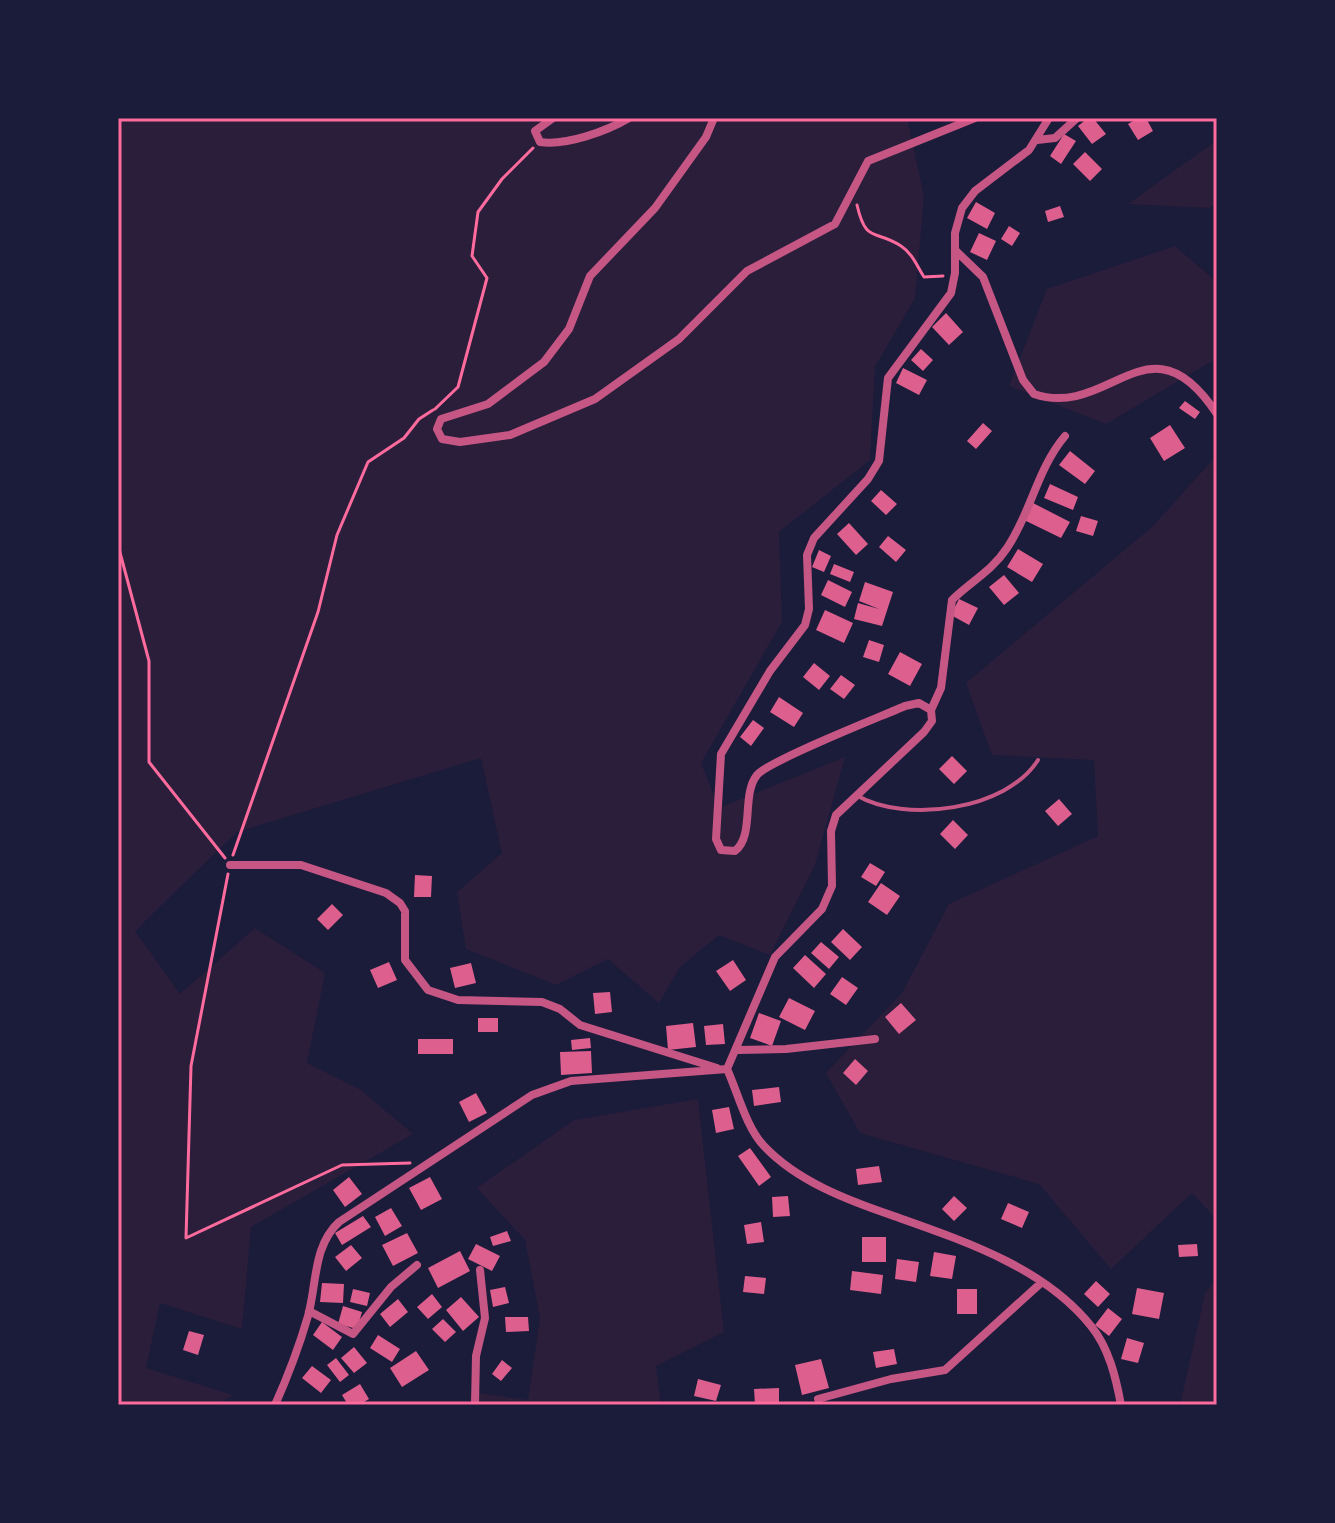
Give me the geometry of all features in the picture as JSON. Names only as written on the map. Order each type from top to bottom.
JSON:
[{"type":"street","points":[[553,118],[535,131],[540,142],[559,141],[607,129],[629,118]]},
{"type":"street","points":[[714,118],[706,137],[655,208],[590,276],[569,329],[552,354],[488,404],[445,417],[437,429],[442,439],[460,442],[492,439],[528,429],[595,399],[679,339],[747,271],[830,229],[864,165],[874,157],[975,118]]},
{"type":"street","points":[[931,710],[924,703],[905,706],[766,766],[749,791],[739,847],[727,851],[717,845],[717,769],[721,754],[770,671],[805,625],[809,609],[807,567],[810,546],[819,529],[875,470],[883,442],[888,378],[899,358],[946,301],[955,273],[957,220],[968,199],[1037,140],[1049,118]]},
{"type":"street","points":[[1037,140],[1055,138],[1077,118]]},
{"type":"street","points":[[954,249],[983,277],[1023,380],[1034,394],[1072,400],[1139,370],[1160,368],[1203,394],[1217,414]]},
{"type":"street","points":[[275,1405],[293,1364],[327,1233],[532,1095],[571,1081],[724,1069],[738,1050],[775,957],[822,909],[832,886],[831,831],[836,815],[854,794],[924,732],[932,721],[931,710],[941,688],[949,605],[1007,549],[1045,468],[1065,436]]},
{"type":"street","points":[[230,865],[301,865],[386,893],[405,911],[405,960],[428,990],[458,1000],[542,1002],[560,1009],[580,1025],[724,1069],[763,1145],[809,1180],[858,1203],[969,1242],[1042,1282],[1091,1326],[1107,1353],[1121,1405]]},
{"type":"street","points":[[738,1050],[786,1049],[875,1039]]},
{"type":"street","points":[[309,1311],[353,1334],[391,1287],[417,1265]]},
{"type":"street","points":[[475,1405],[476,1356],[485,1318],[480,1270]]},
{"type":"street","points":[[818,1399],[891,1379],[945,1370],[1042,1282]]},
{"type":"lane","points":[[854,794],[904,807],[957,807],[983,802],[1002,793],[1018,783],[1038,760]]},
{"type":"path","points":[[426,1165],[387,1161],[342,1165],[186,1238],[191,1066],[230,865],[318,612],[337,535],[368,462],[404,438],[419,419],[458,387],[469,336],[480,311],[487,278],[472,256],[478,212],[502,179],[540,142]]},
{"type":"path","points":[[853,186],[862,225],[873,237],[899,244],[911,255],[924,277],[955,273]]},
{"type":"path","points":[[433,410],[445,417]]},
{"type":"path","points":[[118,545],[149,661],[149,762],[230,865]]},
{"type":"shaded area","points":[[118,118],[907,118],[924,196],[915,298],[875,367],[870,460],[779,532],[782,622],[701,763],[719,808],[845,757],[815,865],[770,955],[719,935],[680,967],[659,1003],[608,959],[556,985],[466,949],[457,892],[502,853],[481,758],[237,832],[135,931],[180,994],[255,928],[325,973],[307,1063],[361,1090],[413,1134],[251,1227],[242,1329],[160,1303],[146,1368],[233,1395],[216,1405],[118,1405]]},
{"type":"shaded area","points":[[1217,140],[1217,203],[1209,208],[1128,204]]},
{"type":"shaded area","points":[[1175,246],[1217,282],[1217,358],[1106,424],[1009,386],[1047,289]]},
{"type":"shaded area","points":[[1217,455],[1217,1220],[1192,1193],[1111,1269],[1039,1184],[860,1133],[826,1073],[902,993],[949,904],[1098,836],[1094,760],[992,755],[966,683],[1153,526]]},
{"type":"shaded area","points":[[698,1099],[724,1332],[656,1366],[661,1405],[469,1405],[471,1392],[528,1400],[540,1318],[525,1240],[477,1188],[574,1120]]},
{"type":"shaded area","points":[[1217,1276],[1217,1405],[1180,1405],[1205,1294]]},
{"type":"building","points":[[1093,118],[1106,134],[1092,144],[1078,126]]},
{"type":"building","points":[[1138,118],[1146,118],[1153,131],[1138,140],[1128,124]]},
{"type":"building","points":[[1064,134],[1076,141],[1061,164],[1050,156]]},
{"type":"building","points":[[1085,152],[1102,169],[1090,181],[1073,164]]},
{"type":"building","points":[[976,202],[995,213],[987,229],[967,218]]},
{"type":"building","points":[[1060,206],[1064,217],[1048,222],[1045,211]]},
{"type":"building","points":[[1009,226],[1020,233],[1012,246],[1001,239]]},
{"type":"building","points":[[979,233],[996,241],[987,260],[970,252]]},
{"type":"building","points":[[946,313],[963,332],[949,345],[932,327]]},
{"type":"building","points":[[921,349],[933,360],[923,371],[911,360]]},
{"type":"building","points":[[903,368],[927,380],[919,395],[896,383]]},
{"type":"building","points":[[1185,401],[1200,412],[1195,419],[1179,408]]},
{"type":"building","points":[[983,423],[992,431],[976,449],[967,441]]},
{"type":"building","points":[[1170,425],[1185,448],[1164,461],[1150,438]]},
{"type":"building","points":[[1070,451],[1095,471],[1085,484],[1059,465]]},
{"type":"building","points":[[1050,484],[1078,497],[1073,510],[1044,498]]},
{"type":"building","points":[[881,490],[897,504],[886,515],[871,501]]},
{"type":"building","points":[[1033,503],[1070,522],[1061,538],[1024,520]]},
{"type":"building","points":[[1081,516],[1098,521],[1093,536],[1076,531]]},
{"type":"building","points":[[849,523],[868,544],[856,555],[837,534]]},
{"type":"building","points":[[888,536],[906,550],[896,562],[879,547]]},
{"type":"building","points":[[1018,549],[1043,564],[1032,582],[1007,567]]},
{"type":"building","points":[[819,550],[831,556],[824,572],[812,567]]},
{"type":"building","points":[[834,564],[854,572],[850,582],[830,574]]},
{"type":"building","points":[[1004,575],[1019,593],[1004,605],[989,587]]},
{"type":"building","points":[[828,580],[852,592],[845,607],[821,595]]},
{"type":"building","points":[[865,582],[893,592],[882,626],[854,619],[858,603],[879,609],[859,601]]},
{"type":"building","points":[[959,599],[978,608],[969,625],[951,615]]},
{"type":"building","points":[[825,610],[853,623],[844,643],[816,630]]},
{"type":"building","points":[[869,640],[884,645],[879,662],[863,657]]},
{"type":"building","points":[[900,652],[922,664],[910,686],[888,674]]},
{"type":"building","points":[[814,663],[830,676],[819,690],[803,677]]},
{"type":"building","points":[[841,675],[855,685],[844,699],[830,689]]},
{"type":"building","points":[[779,697],[803,713],[794,727],[770,712]]},
{"type":"building","points":[[753,720],[764,728],[751,746],[740,737]]},
{"type":"building","points":[[952,756],[967,771],[954,784],[939,769]]},
{"type":"building","points":[[1059,799],[1072,814],[1058,826],[1045,811]]},
{"type":"building","points":[[953,820],[968,835],[955,849],[940,834]]},
{"type":"building","points":[[870,863],[885,872],[876,886],[861,877]]},
{"type":"building","points":[[415,875],[432,876],[431,897],[414,897]]},
{"type":"building","points":[[881,883],[900,896],[887,915],[868,902]]},
{"type":"building","points":[[332,904],[343,915],[328,930],[317,919]]},
{"type":"building","points":[[843,929],[862,947],[850,960],[831,942]]},
{"type":"building","points":[[821,942],[839,957],[829,969],[811,953]]},
{"type":"building","points":[[805,955],[826,974],[814,988],[793,968]]},
{"type":"building","points":[[733,960],[746,980],[730,991],[716,971]]},
{"type":"building","points":[[389,962],[397,980],[378,988],[370,970]]},
{"type":"building","points":[[471,963],[476,983],[455,988],[450,968]]},
{"type":"building","points":[[842,977],[858,988],[846,1005],[830,994]]},
{"type":"building","points":[[610,992],[612,1012],[595,1014],[593,993]]},
{"type":"building","points":[[789,998],[815,1011],[805,1030],[779,1017]]},
{"type":"building","points":[[901,1003],[916,1020],[899,1034],[885,1017]]},
{"type":"building","points":[[759,1013],[781,1021],[772,1046],[750,1038]]},
{"type":"building","points":[[478,1018],[498,1018],[498,1032],[478,1032]]},
{"type":"building","points":[[693,1023],[696,1047],[668,1050],[666,1026]]},
{"type":"building","points":[[723,1024],[725,1044],[706,1045],[704,1026]]},
{"type":"building","points":[[590,1038],[591,1048],[572,1050],[571,1040]]},
{"type":"building","points":[[418,1039],[453,1039],[453,1054],[418,1054]]},
{"type":"building","points":[[591,1051],[592,1073],[561,1075],[560,1052]]},
{"type":"building","points":[[855,1059],[868,1071],[856,1085],[843,1073]]},
{"type":"building","points":[[779,1087],[781,1102],[754,1106],[752,1090]]},
{"type":"building","points":[[476,1093],[487,1113],[469,1122],[459,1102]]},
{"type":"building","points":[[729,1107],[734,1129],[716,1133],[712,1110]]},
{"type":"building","points":[[750,1148],[771,1177],[759,1186],[738,1156]]},
{"type":"building","points":[[879,1166],[882,1182],[858,1185],[856,1169]]},
{"type":"building","points":[[349,1177],[362,1194],[345,1207],[333,1190]]},
{"type":"building","points":[[430,1177],[442,1199],[421,1210],[409,1188]]},
{"type":"building","points":[[788,1196],[790,1216],[773,1217],[772,1197]]},
{"type":"building","points":[[954,1196],[967,1208],[954,1221],[942,1209]]},
{"type":"building","points":[[1008,1203],[1029,1212],[1022,1228],[1001,1219]]},
{"type":"building","points":[[391,1208],[402,1226],[385,1236],[375,1217]]},
{"type":"building","points":[[363,1216],[371,1227],[342,1245],[335,1233]]},
{"type":"building","points":[[761,1222],[764,1242],[747,1244],[744,1225]]},
{"type":"building","points":[[507,1231],[511,1241],[493,1246],[490,1237]]},
{"type":"building","points":[[407,1233],[418,1253],[393,1266],[382,1245]]},
{"type":"building","points":[[862,1237],[886,1237],[886,1262],[862,1262]]},
{"type":"building","points":[[476,1244],[500,1256],[492,1271],[468,1259]]},
{"type":"building","points":[[1197,1244],[1198,1256],[1179,1257],[1178,1245]]},
{"type":"building","points":[[351,1245],[362,1258],[346,1271],[335,1257]]},
{"type":"building","points":[[460,1251],[470,1271],[438,1288],[428,1268]]},
{"type":"building","points":[[934,1252],[956,1256],[952,1279],[930,1276]]},
{"type":"building","points":[[897,1259],[919,1262],[916,1282],[895,1279]]},
{"type":"building","points":[[852,1271],[883,1275],[881,1294],[850,1290]]},
{"type":"building","points":[[745,1276],[766,1278],[764,1294],[743,1292]]},
{"type":"building","points":[[1096,1281],[1110,1294],[1098,1307],[1084,1294]]},
{"type":"building","points":[[322,1283],[344,1284],[343,1303],[320,1302]]},
{"type":"building","points":[[505,1287],[509,1303],[493,1307],[490,1290]]},
{"type":"building","points":[[1137,1288],[1164,1293],[1159,1319],[1132,1314]]},
{"type":"building","points":[[353,1289],[370,1293],[367,1306],[350,1302]]},
{"type":"building","points":[[957,1289],[977,1289],[977,1314],[957,1314]]},
{"type":"building","points":[[432,1294],[442,1307],[428,1319],[417,1307]]},
{"type":"building","points":[[461,1297],[479,1317],[463,1331],[446,1310]]},
{"type":"building","points":[[398,1299],[408,1312],[390,1327],[380,1314]]},
{"type":"building","points":[[343,1306],[362,1312],[357,1329],[338,1324]]},
{"type":"building","points":[[1108,1308],[1122,1319],[1109,1336],[1095,1325]]},
{"type":"building","points":[[505,1317],[528,1317],[529,1331],[506,1332]]},
{"type":"building","points":[[443,1319],[456,1332],[445,1342],[432,1329]]},
{"type":"building","points":[[322,1322],[342,1337],[333,1350],[313,1335]]},
{"type":"building","points":[[189,1331],[204,1335],[198,1355],[183,1350]]},
{"type":"building","points":[[378,1335],[400,1349],[392,1362],[370,1348]]},
{"type":"building","points":[[1127,1338],[1144,1343],[1138,1363],[1121,1359]]},
{"type":"building","points":[[354,1347],[367,1363],[354,1373],[341,1358]]},
{"type":"building","points":[[894,1349],[897,1364],[876,1368],[873,1352]]},
{"type":"building","points":[[416,1351],[429,1370],[402,1387],[390,1368]]},
{"type":"building","points":[[336,1358],[349,1375],[340,1382],[327,1365]]},
{"type":"building","points":[[821,1359],[829,1388],[802,1395],[795,1365]]},
{"type":"building","points":[[502,1360],[512,1368],[501,1381],[492,1374]]},
{"type":"building","points":[[312,1366],[331,1380],[321,1393],[302,1378]]},
{"type":"building","points":[[698,1379],[721,1385],[716,1401],[694,1396]]},
{"type":"building","points":[[360,1384],[369,1399],[359,1405],[348,1405],[342,1395]]},
{"type":"building","points":[[779,1388],[779,1405],[755,1405],[754,1389]]}]
